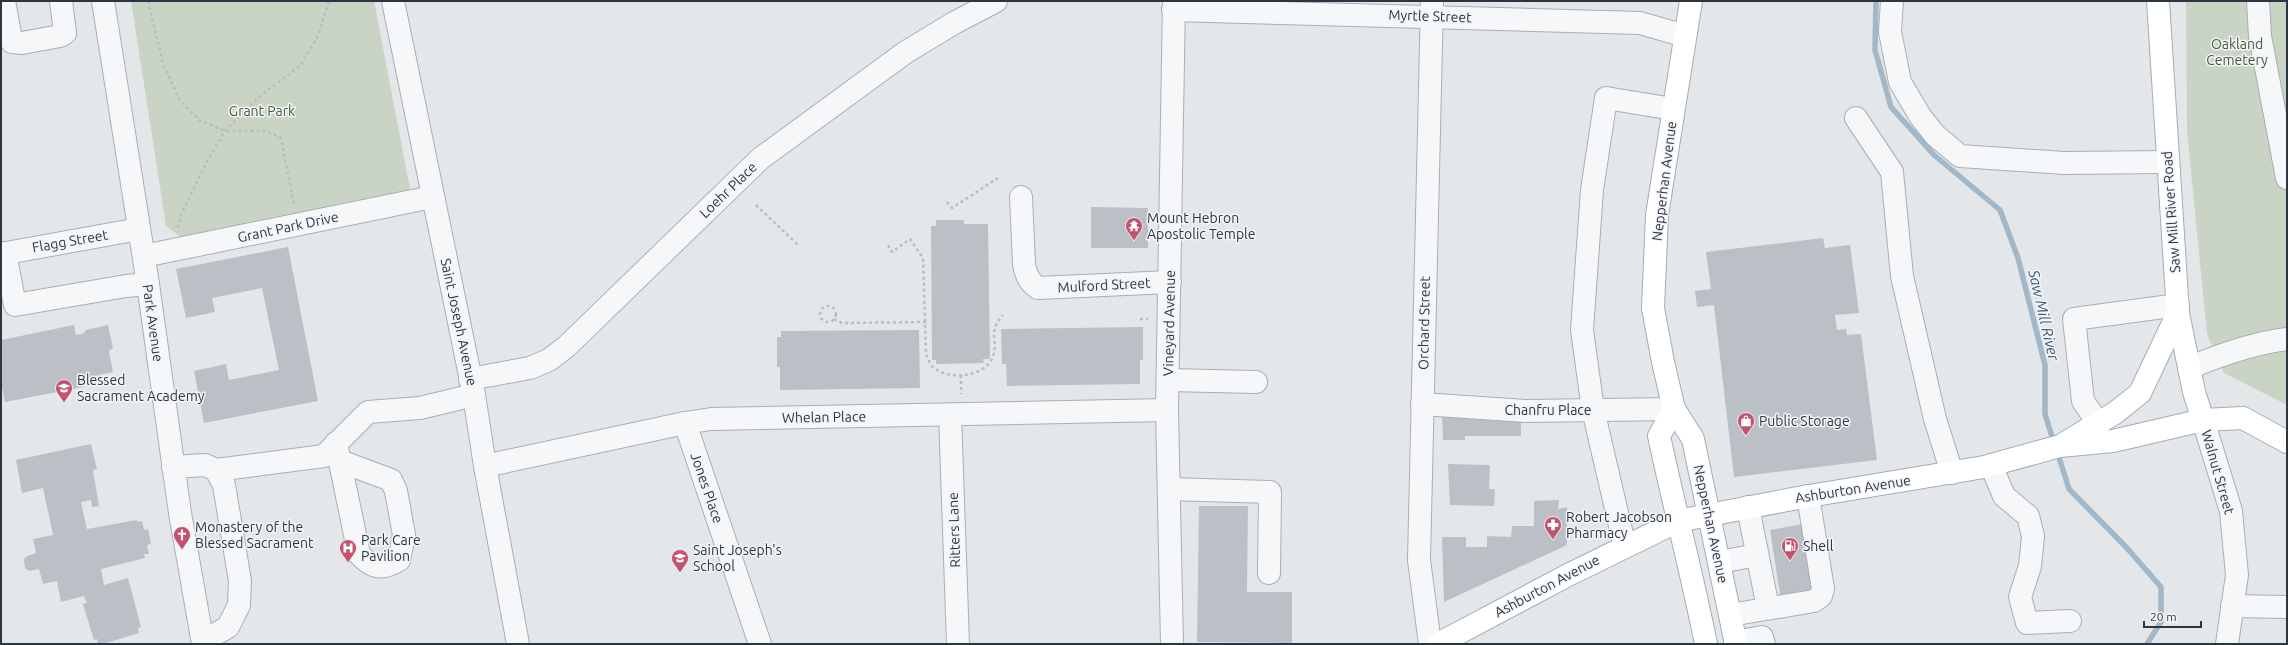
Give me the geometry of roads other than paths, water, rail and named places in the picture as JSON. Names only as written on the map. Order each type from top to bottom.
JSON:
[{"type":"main road","name":"Nepperhan Avenue","points":[[1691,1],[1657,215],[1653,308],[1662,362],[1674,409],[1693,439],[1736,643]]},
{"type":"main road","name":"Saw Mill River Road","points":[[2158,1],[2178,309],[2189,368],[2203,420]]},
{"type":"main road","points":[[2060,446],[2115,413],[2140,393],[2178,309]]},
{"type":"main road","name":"Nepperhan Avenue","points":[[1674,409],[1659,436],[1678,521],[1691,570],[1706,644]]},
{"type":"main road","name":"Ashburton Avenue","points":[[1438,644],[1570,574],[1678,521],[1808,496],[1952,473],[1991,465],[2060,446],[2113,441],[2203,420],[2243,418],[2287,442]]},
{"type":"street","points":[[4,1],[12,42],[22,42],[60,36],[65,33],[61,1]]},
{"type":"street","name":"Park Avenue","points":[[104,1],[144,256],[173,467],[203,642]]},
{"type":"street","name":"Saint Joseph Avenue","points":[[393,1],[472,387],[518,644]]},
{"type":"street","name":"Loehr Place","points":[[216,470],[324,456],[338,452],[368,412],[420,408],[472,387],[530,368],[549,360],[566,347],[761,158],[800,128],[906,52],[954,23],[996,1]]},
{"type":"street","points":[[1892,1],[1890,32],[1900,82],[1920,116],[1935,135],[1960,156],[2064,163],[2168,162]]},
{"type":"street","points":[[2258,1],[2260,36],[2287,178]]},
{"type":"street","name":"Myrtle Street","points":[[1174,5],[1431,8],[1640,23],[1685,36]]},
{"type":"street","name":"Vineyard Avenue","points":[[1172,644],[1167,410],[1174,5]]},
{"type":"street","name":"Orchard Street","points":[[1430,644],[1418,560],[1431,8]]},
{"type":"street","points":[[1625,547],[1593,410],[1582,330],[1592,190],[1606,98],[1673,109]]},
{"type":"street","points":[[1856,118],[1892,172],[1902,276],[1935,419],[1952,473]]},
{"type":"street","name":"Grant Park Drive","points":[[144,256],[432,197]]},
{"type":"street","name":"Mulford Street","points":[[1021,197],[1024,264],[1026,274],[1031,284],[1038,288],[1170,282]]},
{"type":"street","name":"Flagg Street","points":[[3,253],[139,229]]},
{"type":"street","points":[[3,253],[15,305],[126,286],[148,284]]},
{"type":"street","points":[[2098,423],[2083,401],[2074,319],[2178,309]]},
{"type":"street","points":[[2189,368],[2225,354],[2270,341],[2287,338]]},
{"type":"street","points":[[1168,380],[1256,382]]},
{"type":"street","name":"Chanfru Place","points":[[1422,404],[1526,411],[1674,409]]},
{"type":"street","name":"Whelan Place","points":[[485,466],[684,422],[711,419],[1167,410]]},
{"type":"street","name":"Ritters Lane","points":[[950,415],[958,644]]},
{"type":"street","name":"Walnut Street","points":[[2203,420],[2232,512],[2237,575],[2227,644]]},
{"type":"street","name":"Jones Place","points":[[684,422],[760,644]]},
{"type":"street","points":[[338,452],[391,480],[396,491],[404,535],[399,560],[388,567],[369,565],[359,554],[338,452]]},
{"type":"street","points":[[173,467],[205,465],[216,470],[225,493],[240,581],[239,606],[228,627],[203,642]]},
{"type":"street","points":[[1991,465],[2004,496],[2028,516],[2033,536],[2030,566],[2020,597],[2027,623],[2070,622]]},
{"type":"street","points":[[1169,489],[1270,492],[1269,573]]},
{"type":"street","points":[[1730,615],[1814,601],[1821,596],[1823,588],[1808,496]]},
{"type":"street","points":[[1748,507],[1768,608]]},
{"type":"street","points":[[1719,562],[1757,555]]},
{"type":"street","points":[[2232,606],[2287,607]]},
{"type":"street","points":[[1736,643],[1762,637],[1764,644]]},
{"type":"waterway","name":"Saw Mill River","points":[[1876,1],[1875,50],[1891,107],[1934,155],[2000,210],[2018,258],[2045,365],[2045,414],[2054,443]]},
{"type":"waterway","name":"Saw Mill River","points":[[2057,451],[2069,489],[2126,547],[2161,587],[2161,622],[2147,644]]},
{"type":"place","name":"Mount Hebron Apostolic Temple","points":[[1134,241]]},
{"type":"place","name":"Blessed Sacrament Academy","points":[[64,403]]},
{"type":"place","name":"Public Storage","points":[[1746,436]]},
{"type":"place","name":"Robert Jacobson Pharmacy","points":[[1553,540]]},
{"type":"place","name":"Monastery of the Blessed Sacrament","points":[[182,550]]},
{"type":"place","name":"Shell","points":[[1790,561]]},
{"type":"place","name":"Park Care Pavilion","points":[[348,563]]},
{"type":"place","name":"Saint Joseph's School","points":[[680,573]]},
{"type":"park label","name":"Oakland Cemetery","points":[[2237,52]]},
{"type":"park label","name":"Grant Park","points":[[262,111]]}]
